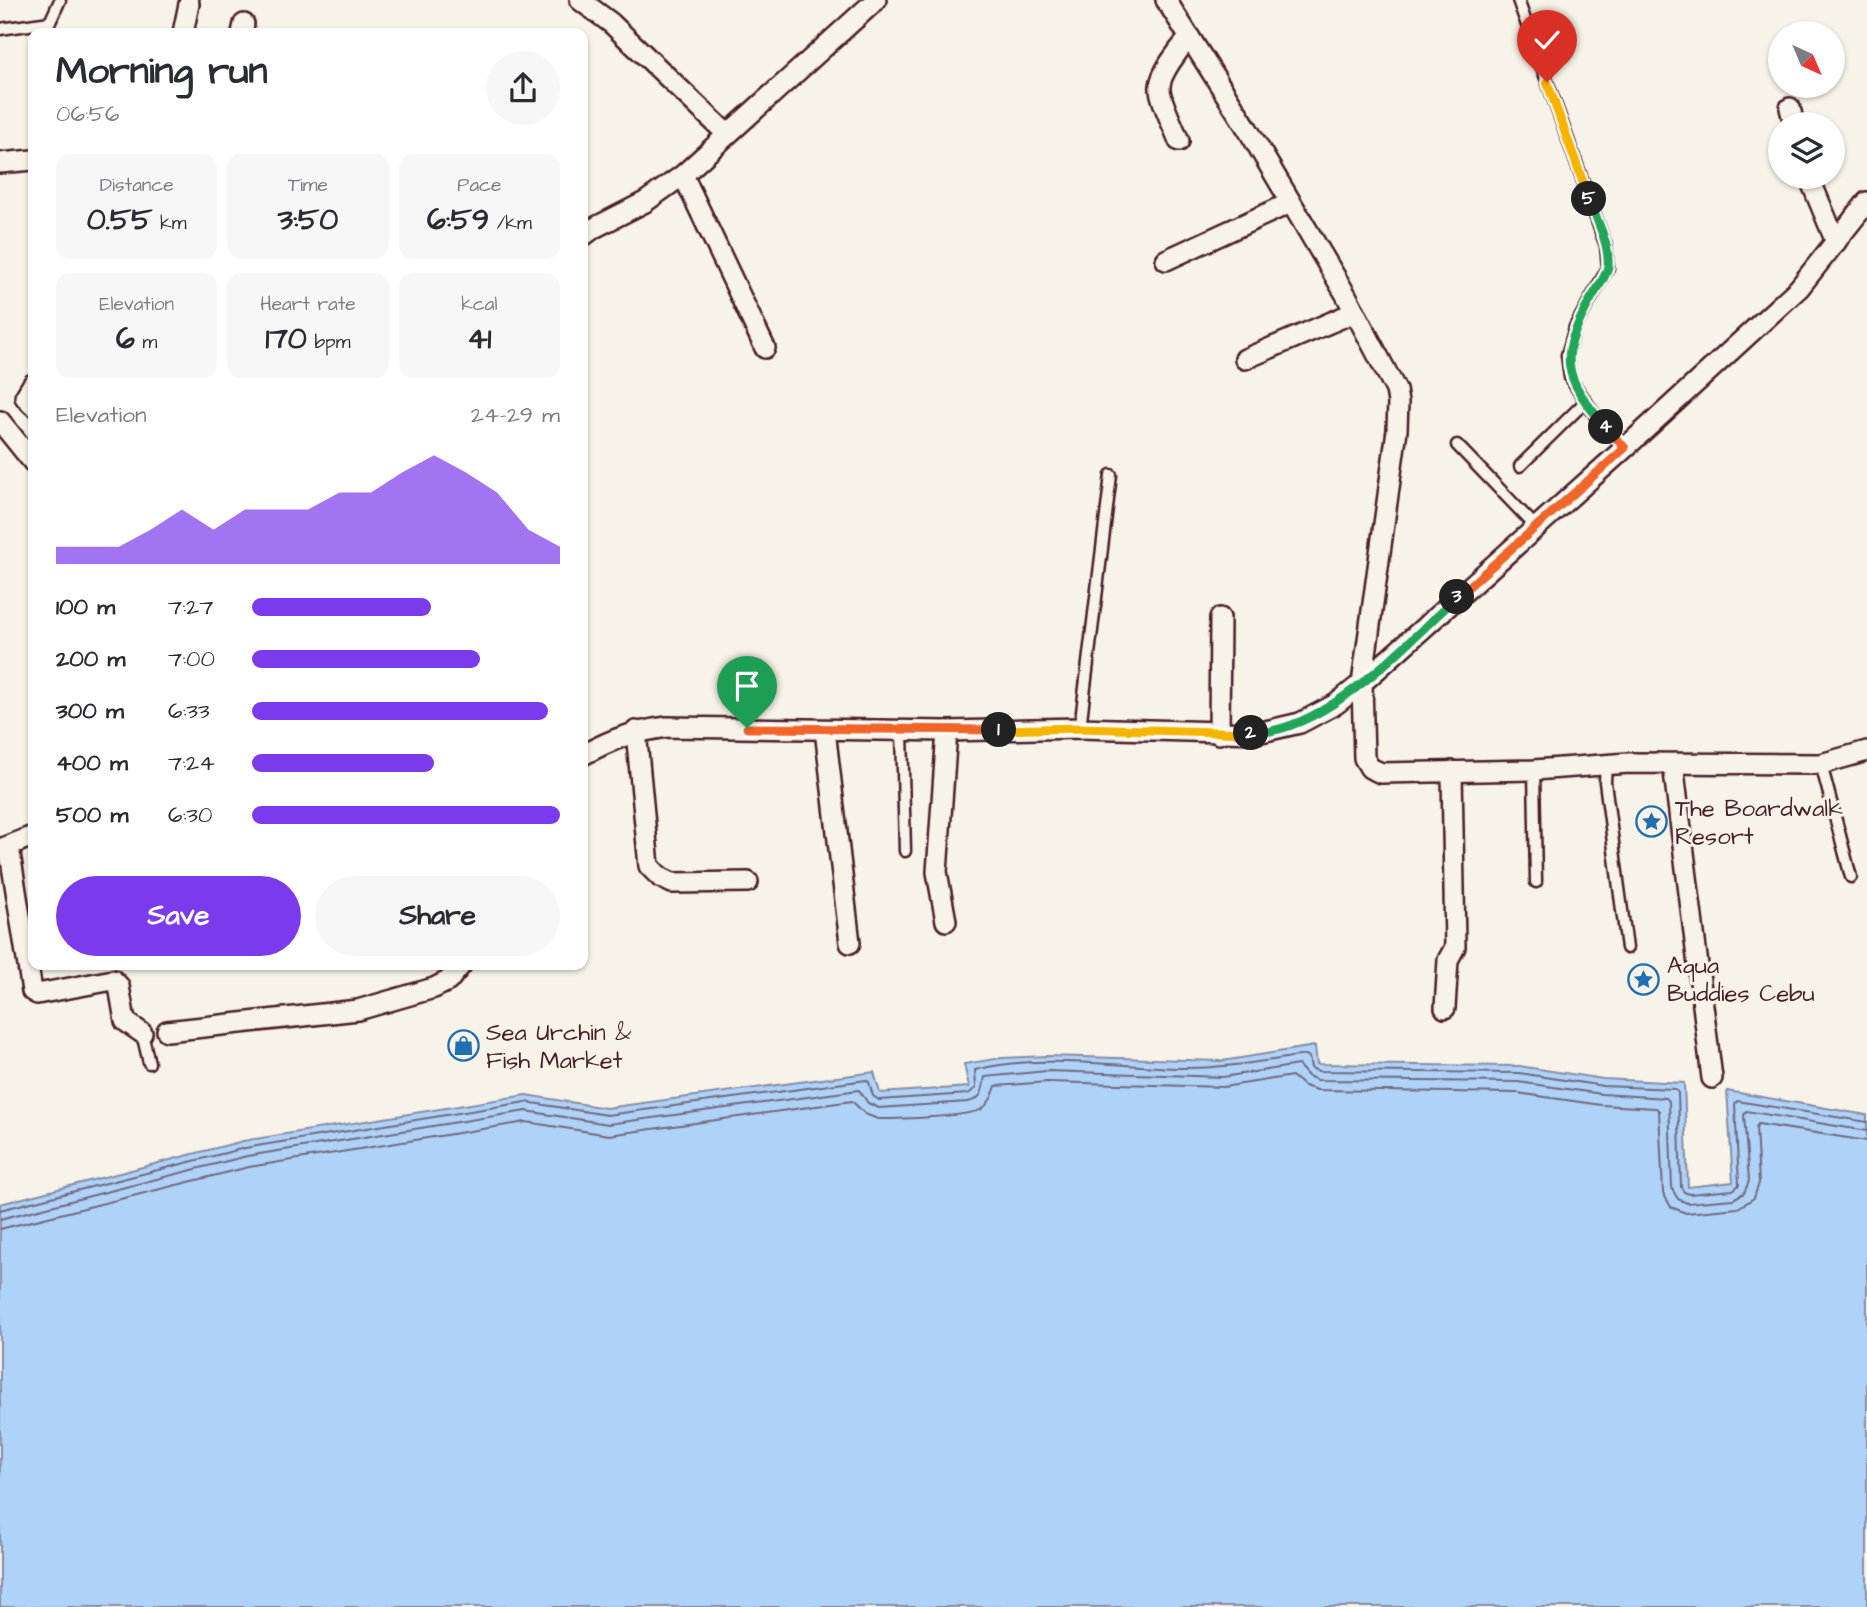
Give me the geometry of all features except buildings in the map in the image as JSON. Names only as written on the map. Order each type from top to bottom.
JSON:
[{"type":"street","points":[[580,0],[611,23],[727,134]]},
{"type":"street","points":[[588,229],[645,202],[683,175],[876,0]]},
{"type":"street","points":[[1166,0],[1247,128],[1355,312],[1396,390],[1397,430],[1362,683],[1364,758],[1370,768],[1381,773],[1534,770],[1606,764],[1821,764],[1867,751]]},
{"type":"street","points":[[184,28],[189,4]]},
{"type":"street","points":[[1179,141],[1160,90],[1166,70],[1189,38]]},
{"type":"street","points":[[0,163],[28,160]]},
{"type":"street","points":[[683,175],[765,348]]},
{"type":"street","points":[[1814,189],[1836,242]]},
{"type":"street","points":[[588,752],[612,739],[636,731],[667,727],[902,731],[1080,728],[1219,734],[1257,733],[1300,723],[1336,704],[1362,683],[1625,448],[1799,288],[1867,202]]},
{"type":"street","points":[[1166,260],[1290,203]]},
{"type":"street","points":[[1245,359],[1355,312]]},
{"type":"street","points":[[0,421],[28,456]]},
{"type":"street","points":[[1219,734],[1220,618]]},
{"type":"street","points":[[825,730],[850,943]]},
{"type":"street","points":[[636,731],[649,866],[660,877],[672,883],[748,882]]},
{"type":"street","points":[[946,921],[937,872],[947,731]]},
{"type":"street","points":[[1673,764],[1712,1078]]},
{"type":"street","points":[[1445,1008],[1448,960],[1455,947],[1452,771]]},
{"type":"street","points":[[28,838],[5,848],[28,970]]},
{"type":"street","points":[[28,970],[32,991],[37,994],[113,980],[119,986],[125,1021],[142,1033]]},
{"type":"street","points":[[167,1031],[358,1010],[434,988],[446,972]]},
{"type":"lane","points":[[0,29],[50,22],[60,0]]},
{"type":"lane","points":[[1518,0],[1606,246],[1608,268],[1575,327],[1567,355],[1570,378],[1625,448]]},
{"type":"lane","points":[[1520,466],[1586,401]]},
{"type":"lane","points":[[1457,444],[1535,526]]},
{"type":"lane","points":[[1080,728],[1111,475]]},
{"type":"lane","points":[[902,731],[905,851]]},
{"type":"lane","points":[[1606,764],[1605,782],[1627,948]]},
{"type":"lane","points":[[1821,764],[1851,877]]},
{"type":"lane","points":[[1534,770],[1536,882]]},
{"type":"lane","points":[[142,1033],[149,1063]]},
{"type":"water","points":[[1315,1046],[1317,1064],[1519,1066],[1603,1079],[1684,1083],[1688,1187],[1733,1182],[1727,1091],[1867,1115],[1867,1607],[0,1607],[0,1204],[243,1141],[526,1095],[606,1108],[874,1072],[880,1093],[969,1087],[964,1064],[1002,1058],[1047,1056],[1222,1061]]},
{"type":"place","name":"The Boardwalk Resort","points":[[1652,822]]},
{"type":"place","name":"Aqua Buddies Cebu","points":[[1644,979]]},
{"type":"place","name":"Sea Urchin & Fish Market","points":[[463,1046]]},
{"type":"route","points":[[747,728],[947,731],[1080,728],[1257,733],[1300,723],[1336,704],[1625,448],[1595,415],[1570,378],[1567,355],[1575,327],[1608,268],[1606,246],[1547,82]]}]
